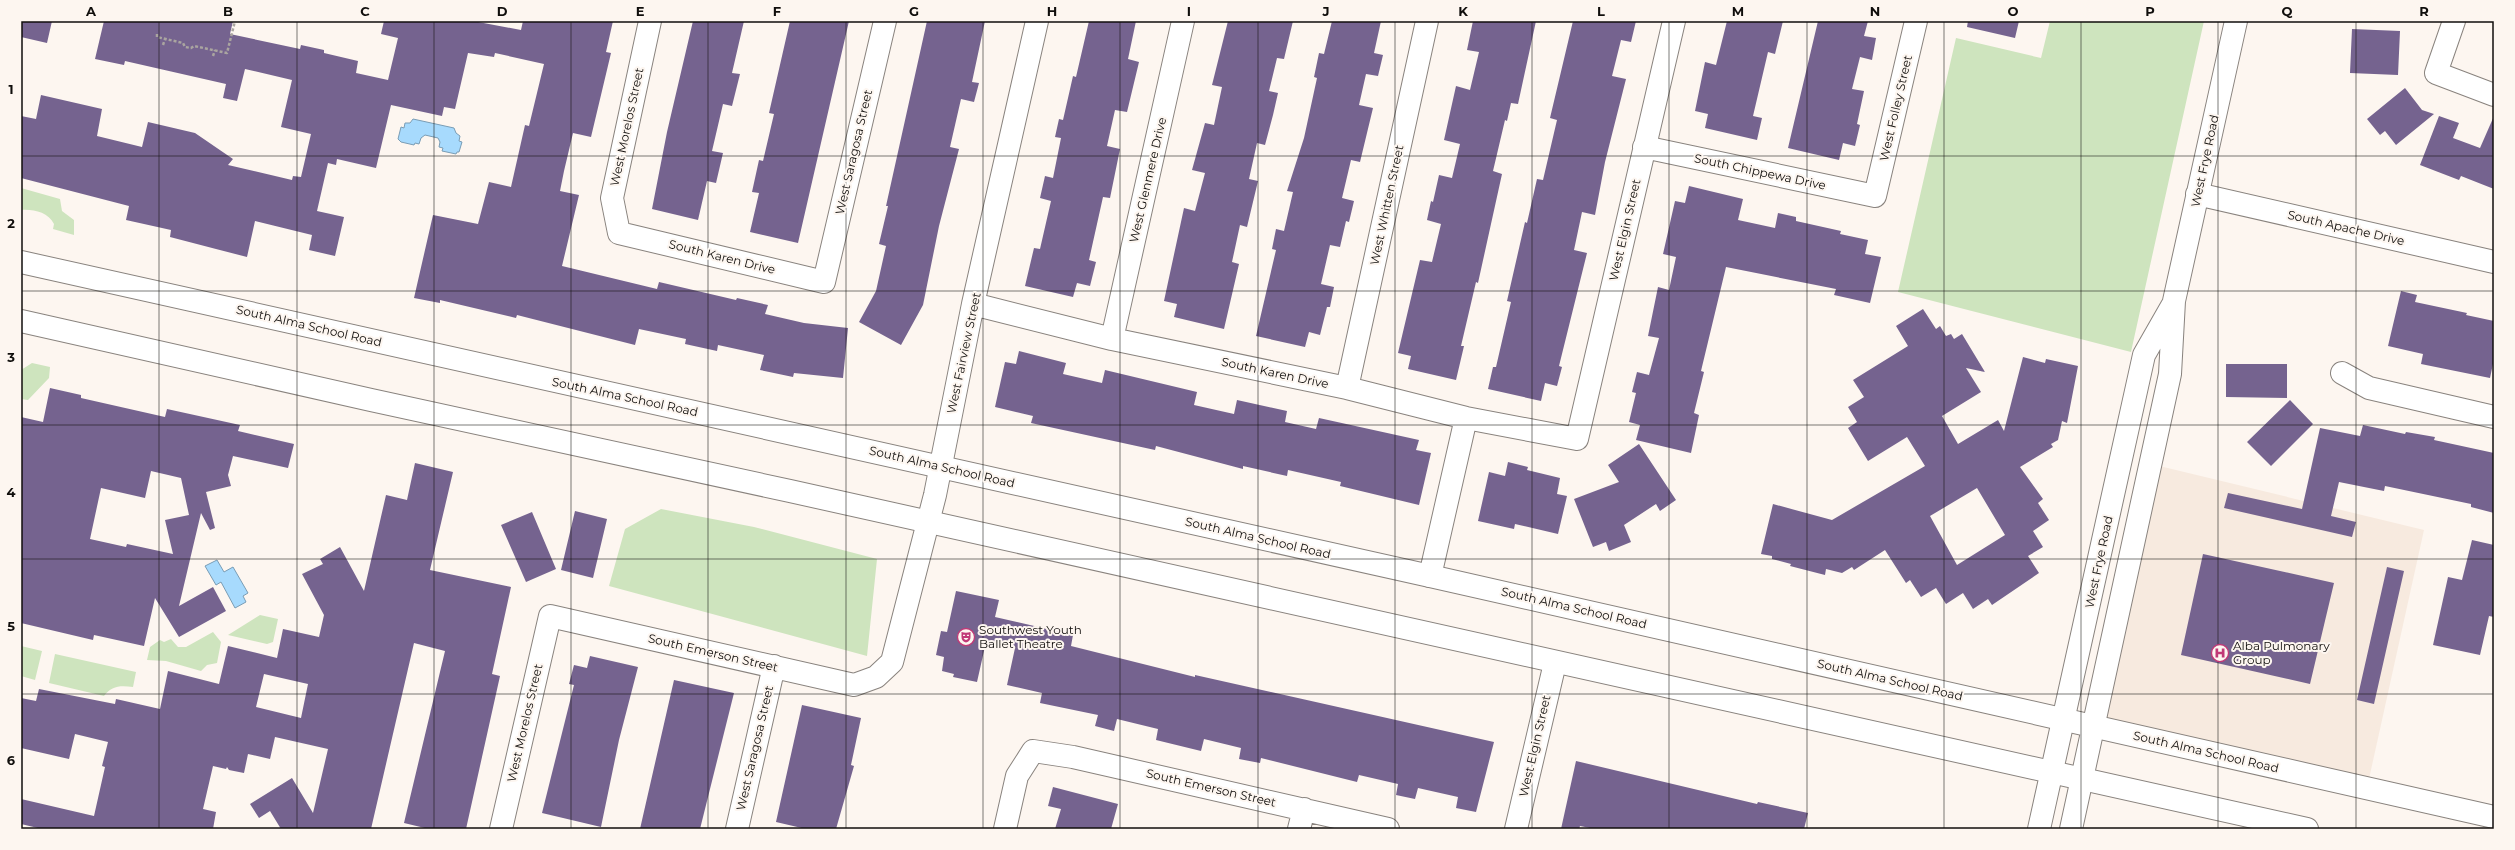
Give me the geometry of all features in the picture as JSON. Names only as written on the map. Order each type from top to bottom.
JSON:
[{"type":"street","name":"West Morelos Street","points":[[619,233],[612,198],[650,21]]},
{"type":"street","name":"West Saragosa Street","points":[[824,282],[885,21]]},
{"type":"street","name":"West Fairview Street","points":[[876,677],[892,662],[935,495],[973,304],[1037,21]]},
{"type":"street","name":"West Glenmere Drive","points":[[1112,339],[1183,21]]},
{"type":"street","name":"West Whitten Street","points":[[1347,388],[1427,21]]},
{"type":"street","name":"West Elgin Street","points":[[1577,439],[1674,21]]},
{"type":"street","name":"West Folley Street","points":[[1875,196],[1916,21]]},
{"type":"street","name":"West Frye Road","points":[[2071,829],[2095,727],[2170,374],[2174,301],[2236,21]]},
{"type":"street","points":[[2454,21],[2436,72],[2494,95]]},
{"type":"street","name":"South Chippewa Drive","points":[[1644,147],[1875,196]]},
{"type":"street","name":"South Apache Drive","points":[[2198,194],[2494,262]]},
{"type":"street","name":"South Karen Drive","points":[[619,233],[824,282]]},
{"type":"street","name":"South Alma School Road","points":[[21,262],[1430,576],[2494,817]]},
{"type":"street","name":"West Frye Road","points":[[2039,829],[2144,355],[2174,301]]},
{"type":"street","name":"South Karen Drive","points":[[973,304],[1112,339],[1347,388],[1466,418],[1577,439]]},
{"type":"street","points":[[21,321],[2307,829]]},
{"type":"street","points":[[2342,373],[2369,388],[2494,417]]},
{"type":"street","points":[[1430,576],[1466,418]]},
{"type":"street","name":"West Morelos Street","points":[[501,829],[550,616]]},
{"type":"street","name":"South Emerson Street","points":[[550,616],[854,685],[876,677]]},
{"type":"street","name":"West Elgin Street","points":[[1516,829],[1555,663]]},
{"type":"street","name":"West Saragosa Street","points":[[737,829],[774,666]]},
{"type":"street","name":"South Emerson Street","points":[[1005,829],[1017,776],[1033,750],[1073,757],[1301,819],[1388,829]]},
{"type":"path","points":[[157,34],[156,37],[183,43],[185,47],[191,48],[194,46],[211,48],[228,53],[235,21]]},
{"type":"path","points":[[163,45],[165,39]]},
{"type":"path","points":[[213,56],[215,50]]},
{"type":"shaded area","points":[[2151,464],[2424,530],[2367,788],[2095,727]]},
{"type":"green space","points":[[2050,21],[2204,21],[2131,352],[1898,292],[1956,38],[2041,58]]},
{"type":"green space","points":[[21,188],[60,199],[62,211],[74,220],[74,235],[53,229],[54,224],[51,220],[40,212],[21,210]]},
{"type":"green space","points":[[32,363],[50,367],[49,378],[28,400],[21,399],[21,370]]},
{"type":"green space","points":[[661,509],[754,527],[877,559],[867,656],[609,586],[625,529]]},
{"type":"green space","points":[[260,615],[278,619],[273,642],[267,644],[228,635]]},
{"type":"green space","points":[[213,632],[221,642],[217,663],[207,665],[201,671],[166,661],[147,660],[150,647],[160,640],[164,642],[171,639],[178,647],[186,647]]},
{"type":"green space","points":[[21,646],[42,651],[35,680],[21,676]]},
{"type":"green space","points":[[55,654],[136,672],[133,687],[116,687],[104,696],[49,683]]},
{"type":"water","points":[[413,119],[454,128],[456,133],[460,136],[459,141],[462,142],[459,152],[456,154],[442,151],[443,148],[439,147],[440,142],[438,138],[425,135],[421,138],[419,144],[415,143],[414,145],[401,142],[398,139],[401,127],[404,128],[405,123],[410,123]]},
{"type":"water","points":[[217,560],[224,572],[233,567],[248,593],[243,596],[246,602],[235,608],[221,582],[216,585],[205,566]]},
{"type":"building","points":[[21,21],[52,21],[47,43],[21,37]]},
{"type":"building","points":[[104,21],[233,21],[230,34],[300,49],[301,45],[324,50],[324,53],[358,61],[356,73],[388,80],[398,38],[381,34],[384,21],[473,21],[521,30],[523,21],[613,21],[606,52],[611,53],[591,137],[573,133],[564,171],[560,191],[579,195],[562,266],[657,289],[659,282],[736,300],[737,298],[768,305],[765,314],[804,323],[848,328],[843,378],[794,373],[793,377],[760,370],[764,355],[718,345],[717,351],[685,344],[686,339],[639,329],[635,345],[517,315],[516,318],[440,300],[440,303],[414,298],[433,215],[478,224],[489,182],[511,187],[525,125],[529,126],[544,64],[495,53],[494,57],[468,53],[455,109],[444,107],[442,116],[391,105],[376,168],[337,159],[336,165],[328,163],[317,211],[344,217],[335,256],[309,250],[312,235],[255,221],[247,257],[170,237],[171,230],[126,220],[129,206],[21,178],[21,116],[36,119],[41,95],[102,109],[97,136],[142,147],[148,122],[195,133],[233,159],[228,165],[292,180],[293,176],[301,177],[311,134],[281,127],[292,80],[245,69],[237,101],[223,98],[226,84],[125,61],[124,65],[95,59]]},
{"type":"building","points":[[693,21],[744,21],[732,73],[740,74],[732,106],[723,104],[712,151],[723,153],[716,183],[707,181],[698,220],[652,209],[667,132]]},
{"type":"building","points":[[790,21],[849,21],[798,243],[750,232],[759,193],[752,192],[759,160],[763,161],[774,114],[769,113]]},
{"type":"building","points":[[927,21],[985,21],[972,82],[979,83],[974,102],[961,99],[950,147],[959,149],[939,226],[923,305],[901,345],[859,322],[876,291],[886,246],[879,244],[888,206],[886,206]]},
{"type":"building","points":[[1089,21],[1136,21],[1128,59],[1139,62],[1127,112],[1115,110],[1107,146],[1120,149],[1110,198],[1103,197],[1089,260],[1096,262],[1090,286],[1077,283],[1073,297],[1025,286],[1034,248],[1040,249],[1051,201],[1040,198],[1045,176],[1053,178],[1061,138],[1055,137],[1059,119],[1063,120],[1073,76],[1076,77]]},
{"type":"building","points":[[1228,21],[1293,21],[1284,59],[1277,58],[1269,91],[1278,93],[1265,145],[1257,143],[1249,179],[1258,181],[1247,227],[1240,225],[1232,262],[1239,264],[1224,329],[1174,317],[1177,304],[1164,301],[1184,208],[1195,211],[1205,173],[1192,170],[1205,123],[1214,125],[1222,87],[1212,85]]},
{"type":"building","points":[[1332,21],[1381,21],[1374,53],[1383,55],[1378,76],[1366,74],[1359,105],[1373,108],[1360,162],[1351,160],[1342,198],[1354,201],[1349,222],[1346,221],[1340,247],[1330,245],[1321,284],[1334,287],[1330,307],[1327,307],[1320,335],[1309,332],[1305,347],[1256,336],[1276,250],[1272,249],[1276,229],[1284,231],[1293,192],[1287,191],[1304,138],[1317,78],[1314,77],[1319,53],[1324,54]]},
{"type":"building","points":[[1473,21],[1536,21],[1518,104],[1511,103],[1507,121],[1505,120],[1493,171],[1502,174],[1478,283],[1476,282],[1461,346],[1464,346],[1456,380],[1408,369],[1411,356],[1398,353],[1420,260],[1432,262],[1441,224],[1427,220],[1431,201],[1433,202],[1439,175],[1452,178],[1460,144],[1444,140],[1456,86],[1470,90],[1479,52],[1467,50]]},
{"type":"building","points":[[1573,21],[1636,21],[1631,42],[1621,40],[1612,76],[1626,79],[1605,162],[1595,215],[1582,212],[1574,250],[1587,253],[1559,366],[1562,367],[1557,386],[1545,383],[1541,401],[1488,389],[1493,367],[1496,367],[1511,302],[1507,301],[1525,222],[1527,223],[1537,179],[1543,180],[1557,120],[1550,118]]},
{"type":"building","points":[[1727,21],[1783,21],[1775,54],[1768,52],[1753,116],[1762,118],[1757,140],[1705,128],[1708,114],[1695,111],[1705,62],[1716,65]]},
{"type":"building","points":[[1818,21],[1868,21],[1864,36],[1876,38],[1872,60],[1860,57],[1852,89],[1864,91],[1857,124],[1860,125],[1855,146],[1843,143],[1839,160],[1788,148]]},
{"type":"building","points":[[1968,21],[2019,21],[2015,38],[1967,27]]},
{"type":"building","points":[[2352,29],[2400,31],[2398,75],[2350,73]]},
{"type":"building","points":[[2405,88],[2422,110],[2434,114],[2396,145],[2385,131],[2380,135],[2367,119]]},
{"type":"building","points":[[2439,116],[2459,123],[2453,138],[2480,148],[2494,116],[2494,189],[2461,176],[2459,180],[2420,165]]},
{"type":"building","points":[[1689,186],[1743,199],[1738,220],[1775,228],[1778,213],[1796,217],[1796,221],[1841,231],[1840,234],[1868,240],[1865,254],[1881,257],[1870,303],[1834,295],[1836,289],[1726,267],[1701,371],[1704,372],[1694,413],[1699,415],[1691,453],[1636,440],[1640,425],[1629,422],[1636,393],[1632,392],[1637,372],[1649,375],[1659,338],[1648,336],[1658,287],[1669,290],[1676,257],[1663,254],[1675,201],[1685,203]]},
{"type":"building","points":[[2401,291],[2417,295],[2415,302],[2467,313],[2466,315],[2494,321],[2494,359],[2490,378],[2421,364],[2423,354],[2388,346]]},
{"type":"building","points":[[1923,309],[1936,329],[1940,326],[1946,336],[1951,334],[1954,339],[1962,334],[1985,372],[1966,368],[1981,392],[1942,416],[1958,444],[1998,420],[2004,431],[2023,357],[2045,363],[2046,359],[2078,366],[2067,423],[2062,421],[2058,440],[2051,444],[2053,447],[2020,467],[2043,499],[2038,503],[2049,520],[2033,531],[2043,547],[2028,556],[2039,573],[1992,605],[1988,599],[1973,609],[1963,593],[1946,604],[1936,588],[1921,597],[1910,580],[1906,583],[1885,550],[1854,570],[1852,567],[1842,573],[1826,569],[1825,575],[1790,566],[1791,564],[1772,559],[1772,556],[1761,554],[1773,504],[1832,520],[1925,466],[1907,437],[1868,461],[1848,428],[1857,422],[1848,407],[1864,397],[1853,380],[1908,346],[1896,326]],"holes":[[[1977,488],[2005,535],[1957,565],[1930,516]]]},
{"type":"building","points":[[1019,351],[1066,363],[1063,374],[1102,383],[1105,370],[1197,392],[1194,405],[1234,414],[1237,400],[1287,411],[1285,422],[1316,429],[1319,418],[1419,440],[1416,450],[1431,453],[1419,505],[1340,486],[1341,482],[1288,470],[1287,476],[1243,466],[1243,469],[1156,446],[1155,450],[1031,423],[1033,416],[995,407],[1005,362],[1016,364]]},
{"type":"building","points":[[2226,364],[2287,364],[2287,398],[2226,397]]},
{"type":"building","points":[[50,388],[81,395],[81,398],[165,417],[167,409],[240,425],[238,431],[294,444],[288,468],[233,456],[228,475],[231,486],[206,492],[215,528],[210,530],[201,513],[179,606],[213,587],[226,611],[179,637],[155,598],[144,646],[94,635],[93,640],[21,623],[21,417],[43,422]],"holes":[[[151,471],[181,478],[189,515],[165,520],[173,554],[127,544],[126,547],[90,539],[101,488],[145,498]]]},
{"type":"building","points":[[2290,400],[2313,424],[2271,466],[2247,442]]},
{"type":"building","points":[[2363,425],[2405,434],[2406,432],[2435,437],[2434,440],[2494,453],[2494,513],[2471,507],[2471,504],[2385,486],[2384,491],[2339,482],[2331,516],[2356,522],[2352,537],[2224,508],[2228,493],[2302,509],[2320,428],[2360,436]]},
{"type":"building","points":[[1639,444],[1676,500],[1660,511],[1656,504],[1624,525],[1631,542],[1609,551],[1606,542],[1593,547],[1574,499],[1619,482],[1608,465]]},
{"type":"building","points":[[1508,462],[1528,467],[1527,470],[1560,478],[1557,494],[1567,496],[1558,534],[1515,524],[1514,529],[1478,521],[1489,472],[1505,476]]},
{"type":"building","points":[[415,463],[453,472],[430,570],[511,587],[492,674],[500,676],[466,829],[429,829],[404,823],[445,651],[414,643],[371,829],[281,829],[270,811],[259,818],[250,804],[292,778],[313,813],[328,749],[275,737],[270,759],[248,754],[244,773],[229,770],[227,767],[226,769],[213,766],[203,809],[216,812],[213,829],[42,829],[21,824],[21,799],[94,816],[105,767],[102,766],[108,742],[75,734],[69,759],[21,748],[21,698],[36,701],[39,689],[115,704],[116,699],[160,709],[168,671],[219,684],[228,646],[277,658],[283,629],[319,637],[324,615],[302,574],[323,564],[320,559],[340,547],[364,591],[386,495],[407,500]],"holes":[[[264,674],[308,684],[301,718],[256,707]]]},
{"type":"building","points":[[575,511],[607,519],[593,578],[561,570]]},
{"type":"building","points":[[532,512],[556,569],[526,582],[501,525]]},
{"type":"building","points":[[2472,540],[2494,545],[2494,617],[2489,616],[2480,655],[2433,645],[2448,577],[2462,580]]},
{"type":"building","points":[[2203,554],[2334,583],[2310,684],[2181,655]]},
{"type":"building","points":[[2387,567],[2404,571],[2374,704],[2357,700]]},
{"type":"building","points":[[956,591],[999,600],[995,617],[1073,635],[1071,646],[1195,677],[1195,675],[1494,742],[1476,812],[1456,808],[1458,797],[1418,788],[1415,799],[1396,795],[1398,784],[1359,775],[1357,782],[1261,758],[1260,763],[1239,759],[1241,748],[1204,739],[1201,751],[1156,740],[1158,729],[1117,719],[1114,731],[1095,726],[1098,715],[1040,703],[1042,693],[1007,685],[1015,648],[986,642],[977,682],[953,677],[954,674],[942,671],[944,657],[936,655],[941,631],[947,632]]},
{"type":"building","points":[[590,656],[638,667],[619,740],[601,827],[542,813],[574,685],[569,684],[574,665],[587,668]]},
{"type":"building","points":[[674,680],[734,693],[700,829],[640,829]]},
{"type":"building","points":[[802,705],[861,718],[851,765],[854,766],[836,829],[806,829],[776,822]]},
{"type":"building","points":[[1576,761],[1757,804],[1758,802],[1808,813],[1804,829],[1595,829],[1580,826],[1579,829],[1561,829]]},
{"type":"building","points":[[1053,787],[1118,804],[1111,829],[1055,829],[1061,809],[1048,806]]},
{"type":"place","name":"Southwest Youth Ballet Theatre","points":[[966,637]]},
{"type":"place","name":"Alba Pulmonary Group","points":[[2220,653]]}]
